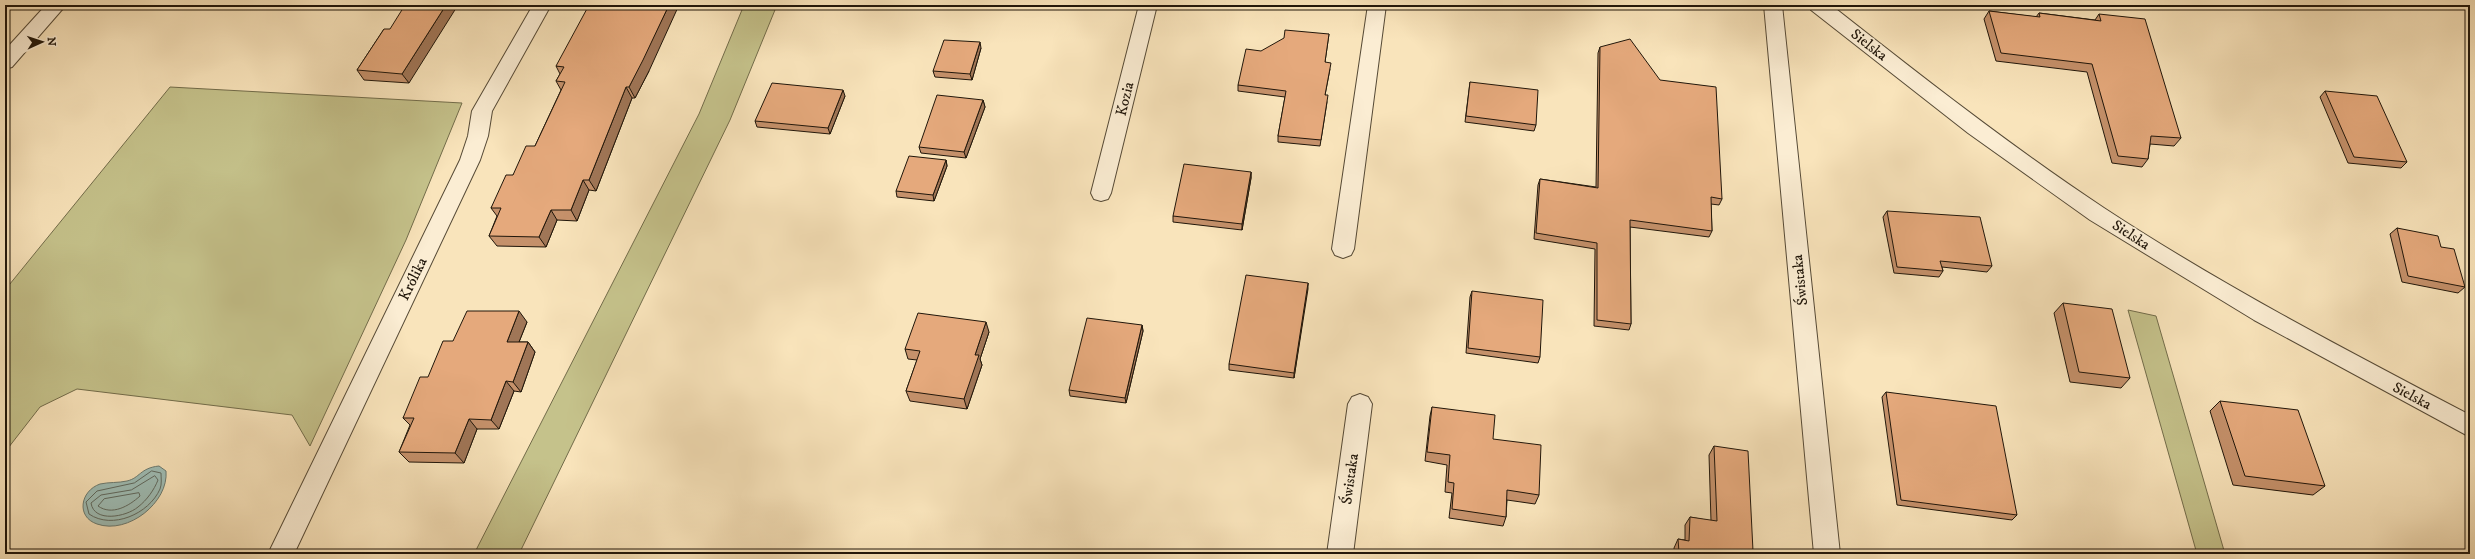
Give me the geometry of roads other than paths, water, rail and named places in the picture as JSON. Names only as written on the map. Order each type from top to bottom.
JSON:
[{"type":"street","points":[[5,62],[57,5]]},
{"type":"street","name":"Królika","points":[[281,554],[470,160],[478,136],[482,111],[542,5]]},
{"type":"street","name":"Kozia","points":[[1101,193],[1148,5]]},
{"type":"street","points":[[1344,249],[1377,5]]},
{"type":"street","name":"Świstaka","points":[[1773,5],[1828,554]]},
{"type":"street","name":"Sielska","points":[[1818,5],[1918,84],[2064,191],[2138,240],[2288,329],[2470,427]]},
{"type":"street","name":"Świstaka","points":[[1340,554],[1360,404]]},
{"type":"water","points":[[159,466],[166,471],[165,483],[161,494],[154,504],[144,513],[121,525],[109,526],[90,521],[86,516],[83,510],[83,504],[88,492],[93,487],[100,484],[131,480],[148,469]]}]
